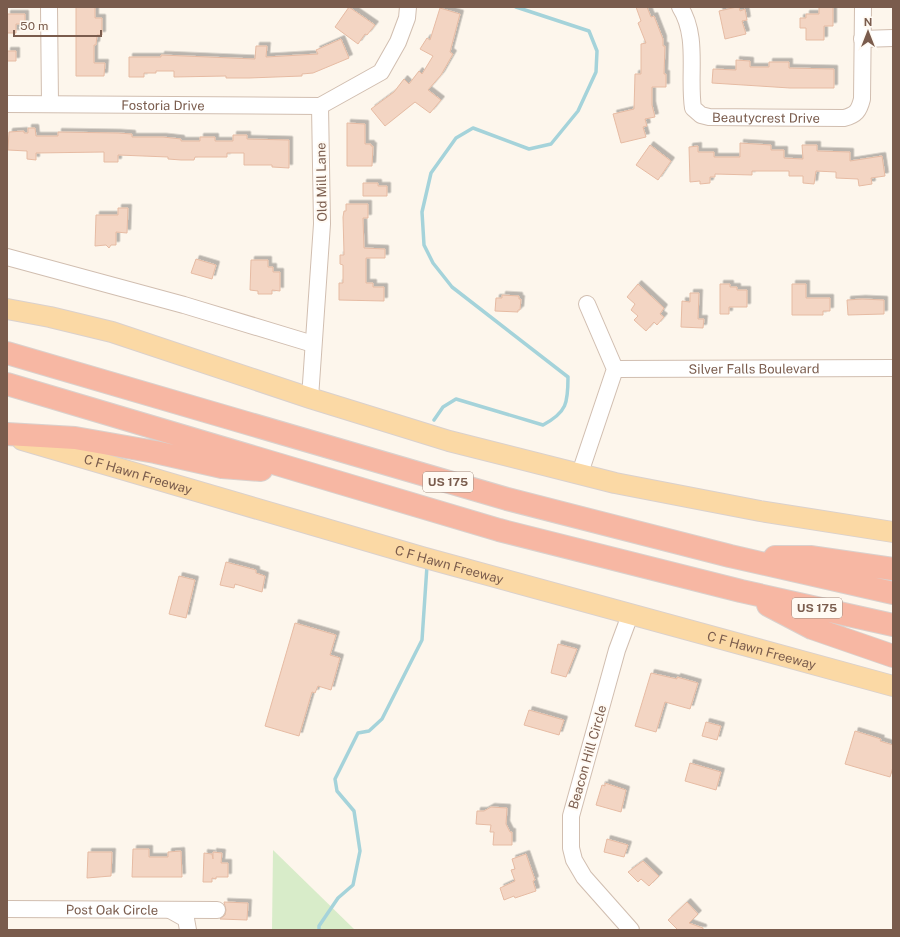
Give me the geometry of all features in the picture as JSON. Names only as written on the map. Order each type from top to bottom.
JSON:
[{"type":"highway","name":"US 175","points":[[7,353],[507,499],[730,556],[893,593]]},
{"type":"highway","name":"US 175","points":[[7,384],[304,474],[507,532],[741,592],[893,625]]},
{"type":"highway","points":[[7,435],[74,438],[155,452],[222,467],[304,474]]},
{"type":"highway","points":[[730,556],[810,557],[893,569]]},
{"type":"highway","points":[[741,592],[812,628],[893,656]]},
{"type":"main road","points":[[7,309],[50,317],[112,332],[310,398],[449,441],[615,482],[760,511],[893,532]]},
{"type":"main road","name":"C F Hawn Freeway","points":[[7,435],[422,557],[893,686]]},
{"type":"street","points":[[49,7],[50,104]]},
{"type":"street","points":[[320,106],[381,72],[398,42],[408,7]]},
{"type":"street","name":"Beautycrest Drive","points":[[680,7],[691,31],[691,96],[693,108],[701,115],[709,117],[844,118],[853,116],[859,110],[862,99],[862,39]]},
{"type":"street","points":[[863,7],[862,39],[893,38]]},
{"type":"street","name":"Fostoria Drive","points":[[7,104],[320,106]]},
{"type":"street","name":"Old Mill Lane","points":[[310,398],[322,224],[320,106]]},
{"type":"street","points":[[7,257],[184,305],[313,344]]},
{"type":"street","points":[[580,473],[614,369],[587,304]]},
{"type":"street","name":"Silver Falls Boulevard","points":[[614,369],[893,368]]},
{"type":"street","name":"Beacon Hill Circle","points":[[630,615],[617,650],[571,816],[571,848],[574,860],[584,877],[631,930]]},
{"type":"street","name":"Post Oak Circle","points":[[7,909],[217,910]]},
{"type":"street","points":[[170,910],[186,920],[188,930]]},
{"type":"green space","points":[[273,850],[355,930],[272,930]]},
{"type":"building","points":[[76,7],[95,7],[95,18],[102,18],[102,35],[97,35],[96,45],[94,45],[94,63],[105,63],[104,76],[76,76]]},
{"type":"building","points":[[349,7],[375,25],[367,35],[365,34],[358,44],[335,27]]},
{"type":"building","points":[[636,7],[647,7],[651,17],[654,16],[663,39],[663,46],[665,46],[664,74],[666,74],[666,87],[652,87],[652,105],[655,117],[645,119],[647,126],[643,127],[646,137],[621,143],[613,114],[634,109],[635,74],[641,74],[641,44],[646,43],[638,23],[641,21]]},
{"type":"building","points":[[739,7],[740,11],[745,9],[747,20],[742,21],[746,34],[725,39],[719,11]]},
{"type":"building","points":[[819,7],[833,7],[833,26],[824,26],[824,40],[806,40],[806,28],[800,28],[800,18],[806,18],[806,14],[819,14]]},
{"type":"building","points":[[440,8],[460,14],[450,52],[453,54],[441,75],[428,90],[441,100],[430,113],[415,102],[385,126],[371,109],[394,92],[404,79],[409,84],[419,71],[422,74],[433,56],[420,49],[427,38],[430,40]]},
{"type":"building","points":[[7,14],[25,14],[25,24],[16,24],[16,33],[7,33]]},
{"type":"building","points":[[341,39],[349,58],[313,73],[302,74],[302,76],[249,78],[226,78],[226,76],[174,77],[174,71],[156,71],[156,73],[144,73],[144,77],[129,77],[129,57],[161,57],[161,55],[255,59],[256,46],[267,46],[266,57],[318,54],[316,50]]},
{"type":"building","points":[[7,51],[16,51],[16,61],[7,61]]},
{"type":"building","points":[[736,60],[750,61],[750,67],[769,67],[769,62],[789,62],[789,68],[834,69],[834,88],[790,88],[712,83],[713,69],[736,70]]},
{"type":"building","points":[[347,123],[365,124],[365,144],[371,144],[371,146],[373,146],[372,166],[347,166]]},
{"type":"building","points":[[28,128],[35,128],[36,136],[58,136],[58,132],[132,134],[132,137],[163,137],[181,139],[181,141],[200,141],[200,137],[215,137],[215,141],[233,141],[233,135],[247,135],[247,139],[289,140],[289,168],[272,167],[272,165],[244,165],[244,153],[227,153],[227,157],[195,157],[194,160],[168,159],[168,157],[118,155],[118,162],[104,162],[104,152],[36,153],[36,160],[27,159],[27,151],[8,150],[9,132],[24,131],[24,133],[28,133]]},
{"type":"building","points":[[740,143],[771,145],[771,150],[784,150],[784,158],[803,159],[802,145],[817,145],[817,151],[850,152],[850,161],[882,156],[885,176],[871,178],[872,184],[859,186],[858,179],[836,178],[836,172],[816,171],[814,184],[803,183],[803,176],[789,176],[789,171],[752,171],[752,175],[715,174],[715,177],[710,177],[710,183],[700,184],[700,181],[690,182],[689,147],[698,146],[698,152],[714,152],[714,157],[740,157]]},
{"type":"building","points":[[650,145],[671,161],[658,180],[636,165]]},
{"type":"building","points":[[363,183],[378,183],[378,186],[387,186],[387,196],[363,196]]},
{"type":"building","points":[[346,204],[368,204],[368,218],[363,218],[364,248],[385,249],[385,258],[366,258],[366,283],[373,283],[373,287],[384,287],[384,301],[339,300],[339,283],[343,283],[343,265],[340,264],[340,255],[344,255],[343,217],[344,211],[346,211]]},
{"type":"building","points":[[118,208],[128,208],[127,233],[116,232],[116,245],[111,245],[109,248],[106,245],[95,246],[96,215],[118,215]]},
{"type":"building","points":[[196,259],[216,265],[212,279],[191,273]]},
{"type":"building","points":[[251,260],[268,260],[268,267],[273,267],[273,272],[280,272],[280,291],[272,290],[272,294],[258,294],[258,291],[250,290]]},
{"type":"building","points":[[638,284],[664,308],[660,314],[664,317],[657,325],[654,322],[646,331],[634,320],[638,316],[631,310],[635,304],[627,297]]},
{"type":"building","points":[[720,284],[730,284],[730,287],[737,287],[737,290],[747,290],[747,307],[729,307],[729,314],[720,314]]},
{"type":"building","points":[[792,284],[806,284],[806,298],[830,298],[830,311],[823,311],[823,315],[792,315]]},
{"type":"building","points":[[690,293],[699,293],[698,319],[704,319],[703,328],[681,327],[682,301],[690,302]]},
{"type":"building","points":[[502,295],[519,296],[519,299],[521,299],[520,310],[518,310],[518,312],[495,311],[496,298],[502,298]]},
{"type":"building","points":[[847,300],[884,300],[884,314],[848,315]]},
{"type":"building","points":[[226,562],[256,570],[256,573],[265,576],[262,592],[235,584],[234,588],[220,585]]},
{"type":"building","points":[[179,576],[195,580],[186,618],[169,614]]},
{"type":"building","points":[[295,623],[336,635],[330,655],[340,658],[331,690],[318,686],[315,693],[312,692],[299,736],[265,726]]},
{"type":"building","points":[[558,644],[577,649],[566,677],[551,673]]},
{"type":"building","points":[[651,673],[677,679],[677,677],[698,683],[690,709],[665,702],[656,732],[635,726]]},
{"type":"building","points":[[529,710],[564,720],[559,735],[524,725]]},
{"type":"building","points":[[706,722],[721,726],[717,740],[702,736]]},
{"type":"building","points":[[855,731],[881,739],[880,741],[893,745],[893,767],[890,777],[845,764]]},
{"type":"building","points":[[690,763],[721,772],[716,790],[685,781]]},
{"type":"building","points":[[605,783],[626,790],[621,812],[596,805],[602,785],[605,786]]},
{"type":"building","points":[[491,807],[507,808],[506,824],[510,832],[512,832],[512,845],[493,845],[494,832],[490,832],[491,825],[476,824],[477,811],[484,811]]},
{"type":"building","points":[[607,839],[628,845],[624,857],[604,852]]},
{"type":"building","points":[[133,849],[149,849],[149,857],[168,857],[168,852],[181,851],[182,877],[132,877]]},
{"type":"building","points":[[88,852],[112,852],[111,876],[87,878]]},
{"type":"building","points":[[213,852],[222,853],[221,863],[228,863],[228,877],[216,877],[216,879],[212,878],[212,882],[203,882],[204,853],[212,854],[213,859]]},
{"type":"building","points":[[526,854],[535,880],[533,881],[536,891],[504,900],[500,888],[515,881],[511,870],[515,869],[512,859]]},
{"type":"building","points":[[643,861],[659,876],[649,886],[641,879],[638,882],[628,872]]},
{"type":"building","points":[[224,902],[248,903],[247,920],[220,919],[225,915],[226,910]]},
{"type":"building","points":[[687,902],[698,914],[689,923],[703,928],[703,930],[678,930],[668,920]]},
{"type":"waterway","points":[[434,420],[443,407],[456,399],[543,425],[557,416],[566,400],[568,377],[452,287],[433,263],[424,245],[422,212],[431,173],[456,138],[473,128],[529,149],[551,144],[578,111],[596,72],[597,51],[589,31],[516,7]]},
{"type":"waterway","points":[[319,930],[319,926],[338,898],[353,885],[360,851],[354,811],[337,791],[335,779],[358,733],[369,731],[382,719],[422,640],[427,566]]}]
